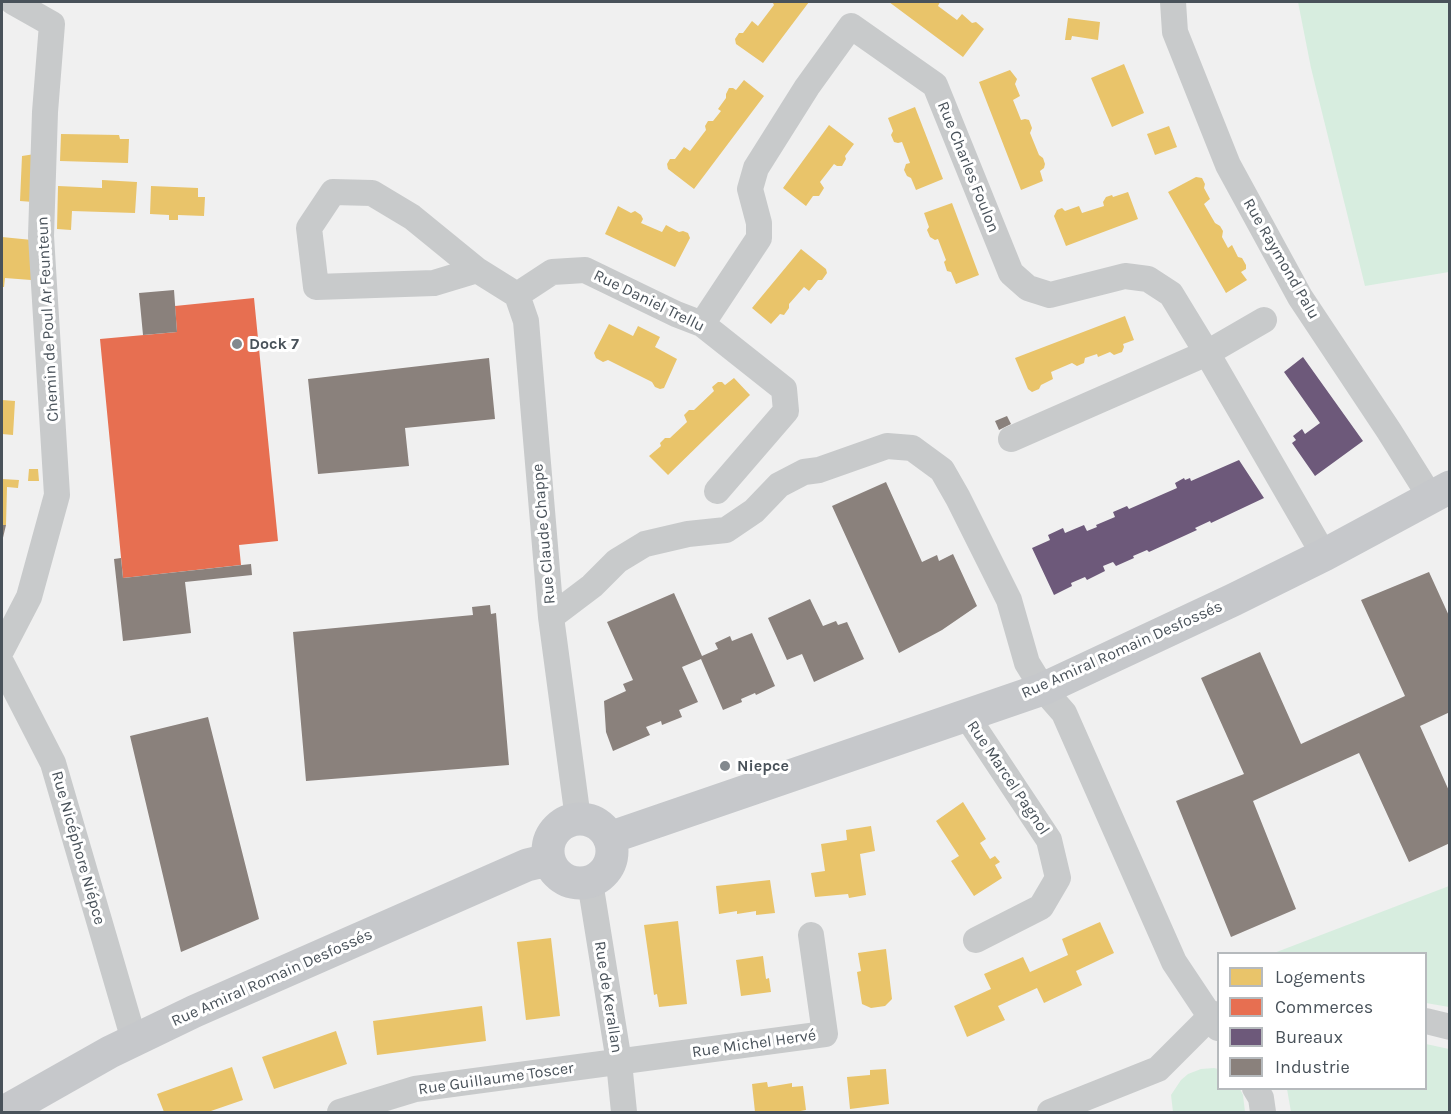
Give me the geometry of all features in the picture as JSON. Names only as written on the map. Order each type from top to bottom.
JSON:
[{"type":"main road","name":"Rue Amiral Romain Desfossés","points":[[609,838],[1043,688],[1233,600],[1324,555],[1440,493]]},
{"type":"main road","points":[[578,819],[597,823],[609,838],[612,846],[610,864],[605,872],[590,882],[582,884],[565,880],[557,875],[548,860],[549,841],[560,825],[569,821],[578,819]]},
{"type":"main road","name":"Rue Amiral Romain Desfossés","points":[[4,1113],[59,1080],[195,1011],[527,865],[548,860]]},
{"type":"street","name":"Chemin de Poul Ar Feunteun","points":[[2,649],[29,597],[57,495],[41,236],[45,112],[52,24],[13,2]]},
{"type":"street","name":"Rue Raymond Palu","points":[[1173,2],[1175,32],[1228,165],[1300,297],[1389,431],[1440,493]]},
{"type":"street","name":"Rue Charles Foulon","points":[[702,324],[759,237],[759,223],[750,189],[756,168],[807,87],[852,26],[935,85],[1011,273],[1028,288],[1050,295],[1125,276],[1148,279],[1171,294],[1324,555]]},
{"type":"street","points":[[477,270],[434,283],[316,286],[309,228],[333,192],[372,193],[412,217],[477,270],[517,295]]},
{"type":"street","name":"Rue Daniel Trellu","points":[[517,295],[552,272],[585,270],[676,314],[702,324],[784,389],[786,411],[717,492]]},
{"type":"street","name":"Rue Claude Chappe","points":[[517,295],[526,321],[551,617],[578,819]]},
{"type":"street","points":[[1011,439],[1207,353],[1264,320]]},
{"type":"street","points":[[551,617],[591,586],[617,561],[645,544],[688,534],[726,530],[754,511],[779,485],[804,472],[819,470],[887,446],[912,448],[942,470],[1009,600],[1027,663],[1043,688],[1064,713],[1173,962],[1216,1019],[1158,1069],[1050,1113]]},
{"type":"street","name":"Rue Nicéphore Niépce","points":[[2,664],[53,763],[134,1040]]},
{"type":"street","name":"Rue Marcel Pagnol","points":[[966,715],[1049,840],[1058,878],[1041,907],[976,940]]},
{"type":"street","name":"Rue de Kerallan","points":[[590,882],[619,1062],[624,1113]]},
{"type":"street","name":"Rue Michel Hervé","points":[[619,1062],[825,1034],[811,935]]},
{"type":"street","points":[[1427,1022],[1449,1027]]},
{"type":"street","name":"Rue Guillaume Toscer","points":[[340,1113],[416,1089],[619,1062]]},
{"type":"street","points":[[1256,1090],[1261,1098],[1263,1113]]},
{"type":"green space","points":[[1298,2],[1449,2],[1449,272],[1365,286],[1311,68]]},
{"type":"green space","points":[[1449,886],[1449,1007],[1427,1003],[1427,952],[1277,952]]},
{"type":"green space","points":[[1427,1044],[1449,1049],[1449,1112],[1291,1112],[1287,1090],[1427,1090]]},
{"type":"green space","points":[[1201,1069],[1217,1069],[1217,1090],[1240,1090],[1245,1112],[1173,1112],[1171,1095],[1181,1080],[1188,1074]]},
{"type":"building: Logements","points":[[774,2],[809,2],[763,63],[736,44],[735,39],[752,21],[758,26]]},
{"type":"building: Logements","points":[[889,2],[940,2],[938,6],[957,20],[962,14],[972,23],[976,22],[984,29],[963,57]]},
{"type":"building: Logements","points":[[1068,18],[1100,22],[1098,40],[1072,36],[1071,40],[1065,40]]},
{"type":"building: Logements","points":[[1124,64],[1144,113],[1112,127],[1091,78]]},
{"type":"building: Logements","points":[[1010,70],[1017,79],[1015,84],[1020,96],[1013,100],[1021,120],[1029,120],[1032,128],[1030,133],[1045,164],[1040,171],[1043,181],[1021,190],[979,82]]},
{"type":"building: Logements","points":[[744,80],[764,96],[694,189],[668,169],[667,164],[670,159],[675,159],[684,147],[690,151],[706,130],[705,126],[708,121],[713,121],[721,111],[718,109],[726,98],[729,88],[736,90]]},
{"type":"building: Logements","points":[[915,107],[943,179],[916,190],[911,178],[904,170],[906,164],[910,163],[902,142],[894,142],[888,118]]},
{"type":"building: Logements","points":[[829,125],[854,144],[845,156],[846,159],[842,166],[834,164],[820,182],[824,188],[819,196],[813,196],[806,206],[783,188]]},
{"type":"building: Logements","points":[[1169,126],[1177,147],[1155,155],[1147,134]]},
{"type":"building: Logements","points":[[61,134],[119,135],[120,139],[129,139],[128,163],[60,161]]},
{"type":"building: Logements","points":[[35,154],[33,202],[20,201],[22,156]]},
{"type":"building: Logements","points":[[1196,177],[1202,178],[1205,184],[1204,188],[1210,199],[1204,204],[1215,223],[1223,231],[1222,237],[1228,248],[1232,245],[1238,257],[1242,258],[1246,265],[1246,269],[1241,272],[1247,280],[1226,293],[1168,192]]},
{"type":"building: Logements","points":[[102,180],[137,182],[135,213],[72,211],[71,230],[57,229],[58,186],[102,188]]},
{"type":"building: Logements","points":[[151,186],[198,188],[198,197],[205,197],[204,216],[178,215],[178,220],[169,220],[169,215],[150,214]]},
{"type":"building: Logements","points":[[1128,192],[1138,219],[1066,246],[1054,216],[1057,210],[1062,208],[1065,211],[1079,206],[1082,213],[1104,206],[1103,202],[1106,197]]},
{"type":"building: Logements","points":[[952,203],[979,275],[956,284],[951,272],[947,271],[944,262],[946,260],[938,239],[930,237],[924,213]]},
{"type":"building: Logements","points":[[618,206],[631,213],[635,211],[643,219],[641,223],[662,232],[666,225],[679,232],[688,233],[690,238],[675,267],[605,234]]},
{"type":"building: Logements","points":[[2,237],[32,240],[31,280],[5,278],[4,287],[2,287]]},
{"type":"building: Logements","points":[[801,249],[826,269],[827,273],[809,291],[804,287],[789,304],[784,315],[780,314],[771,324],[752,308]]},
{"type":"building: Logements","points":[[1125,316],[1134,340],[1123,344],[1122,352],[1114,355],[1110,352],[1098,357],[1097,354],[1085,358],[1084,363],[1077,366],[1072,363],[1051,372],[1053,379],[1041,385],[1039,389],[1032,392],[1028,389],[1015,358]]},
{"type":"building: Logements","points":[[609,324],[633,336],[638,326],[660,337],[655,347],[677,359],[664,388],[655,387],[652,382],[608,360],[603,362],[596,358],[594,353]]},
{"type":"building: Logements","points":[[734,378],[750,395],[668,475],[649,456],[661,446],[660,443],[665,438],[670,438],[687,422],[684,415],[689,410],[694,410],[714,391],[712,387],[718,382],[725,385]]},
{"type":"building: Logements","points":[[2,400],[15,401],[13,435],[2,434]]},
{"type":"building: Logements","points":[[29,469],[38,469],[39,481],[28,481]]},
{"type":"building: Logements","points":[[2,479],[19,480],[18,488],[7,487],[6,525],[2,525]]},
{"type":"building: Logements","points":[[963,802],[986,839],[980,843],[990,859],[995,856],[1000,862],[995,865],[1002,878],[974,896],[951,861],[959,856],[936,821]]},
{"type":"building: Logements","points":[[871,826],[875,851],[860,854],[866,895],[849,898],[848,894],[815,897],[811,873],[825,871],[821,844],[847,840],[846,830]]},
{"type":"building: Logements","points":[[770,880],[775,913],[756,915],[756,911],[737,914],[737,911],[719,914],[716,886]]},
{"type":"building: Logements","points":[[678,921],[687,1004],[659,1007],[657,994],[654,995],[644,925]]},
{"type":"building: Logements","points":[[1100,922],[1114,953],[1076,971],[1082,985],[1044,1003],[1037,988],[998,1006],[1005,1020],[967,1037],[954,1006],[991,989],[984,974],[1023,957],[1030,972],[1068,955],[1062,939]]},
{"type":"building: Logements","points":[[551,938],[560,1016],[526,1020],[517,942]]},
{"type":"building: Logements","points":[[886,949],[892,999],[885,1006],[871,1008],[862,1004],[857,972],[861,971],[858,953]]},
{"type":"building: Logements","points":[[763,956],[766,979],[769,978],[771,992],[741,996],[736,960]]},
{"type":"building: Logements","points":[[482,1006],[486,1041],[377,1055],[373,1021]]},
{"type":"building: Logements","points":[[336,1031],[347,1064],[274,1089],[262,1057]]},
{"type":"building: Logements","points":[[232,1067],[243,1100],[208,1112],[164,1112],[157,1094]]},
{"type":"building: Logements","points":[[886,1069],[889,1104],[850,1109],[847,1077],[870,1075],[870,1070]]},
{"type":"building: Logements","points":[[767,1082],[768,1087],[792,1083],[792,1087],[803,1086],[806,1110],[755,1112],[752,1084]]},
{"type":"building: Commerces","points":[[254,298],[278,541],[239,545],[241,565],[123,578],[100,339],[177,332],[175,306]]},
{"type":"building: Bureaux","points":[[1303,357],[1363,441],[1315,476],[1292,443],[1296,440],[1293,436],[1302,429],[1305,434],[1320,423],[1284,372]]},
{"type":"building: Bureaux","points":[[1239,460],[1264,498],[1195,528],[1197,530],[1149,552],[1147,550],[1133,556],[1134,558],[1116,566],[1113,562],[1103,566],[1105,571],[1087,580],[1085,577],[1071,583],[1072,586],[1054,595],[1032,548],[1050,540],[1048,535],[1063,528],[1065,533],[1084,525],[1087,531],[1115,517],[1113,512],[1127,506],[1129,509],[1177,488],[1175,483],[1184,478],[1185,480],[1190,478],[1191,481]]},
{"type":"building: Industrie","points":[[174,290],[177,332],[143,335],[139,293]]},
{"type":"building: Industrie","points":[[489,358],[495,419],[405,428],[409,466],[318,474],[308,379]]},
{"type":"building: Industrie","points":[[1007,416],[1011,424],[999,430],[995,421]]},
{"type":"building: Industrie","points":[[886,482],[922,562],[937,555],[939,561],[953,554],[977,606],[942,630],[899,653],[832,506]]},
{"type":"building: Industrie","points":[[2,525],[6,525],[2,542]]},
{"type":"building: Industrie","points":[[121,558],[123,578],[251,564],[252,575],[185,582],[191,633],[123,641],[114,559]]},
{"type":"building: Industrie","points":[[1429,572],[1450,618],[1450,712],[1420,726],[1450,793],[1450,843],[1409,862],[1359,753],[1253,801],[1296,909],[1231,937],[1176,801],[1244,774],[1201,678],[1260,652],[1301,744],[1405,696],[1361,600]]},
{"type":"building: Industrie","points":[[674,593],[702,656],[718,649],[715,643],[730,636],[732,641],[752,633],[775,686],[741,699],[742,702],[723,710],[701,659],[682,667],[698,702],[679,710],[682,717],[662,725],[661,721],[646,727],[650,735],[613,751],[606,732],[604,701],[626,691],[623,684],[633,680],[607,622]]},
{"type":"building: Industrie","points":[[810,599],[823,626],[836,621],[838,625],[847,622],[864,659],[814,682],[802,654],[787,660],[768,618]]},
{"type":"building: Industrie","points":[[490,605],[491,614],[496,613],[509,765],[306,781],[293,632],[473,615],[472,607]]},
{"type":"building: Industrie","points":[[208,717],[259,919],[181,952],[130,736]]},
{"type":"place","name":"Dock 7","points":[[237,344]]},
{"type":"place","name":"Niepce","points":[[725,766]]}]
